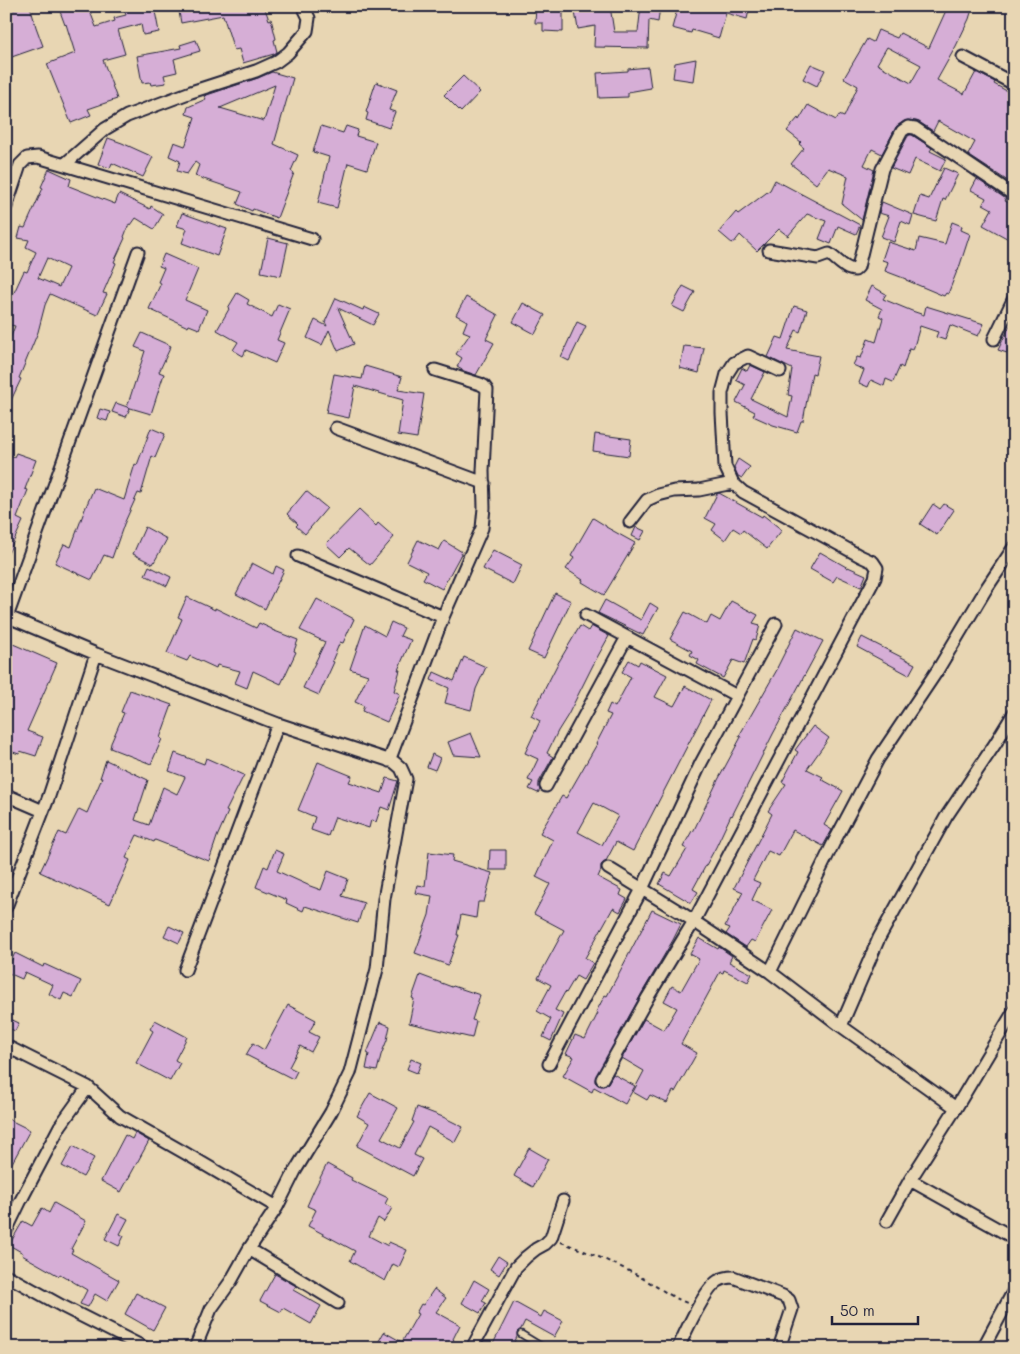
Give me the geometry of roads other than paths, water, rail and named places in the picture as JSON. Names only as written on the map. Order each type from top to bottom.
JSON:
[{"type":"street","points":[[65,164],[105,129],[127,116],[190,92],[256,71],[276,62],[288,54],[307,31],[309,18],[303,6]]},
{"type":"street","points":[[964,57],[1014,84]]},
{"type":"street","points":[[769,250],[818,258],[829,254],[847,269],[856,270],[882,169],[902,131],[908,127],[915,128],[1014,195]]},
{"type":"street","points":[[6,207],[20,165],[27,158],[38,157],[312,240]]},
{"type":"street","points":[[138,252],[7,616],[96,654],[278,724],[394,762],[402,768],[406,779],[384,899],[377,968],[350,1073],[332,1112],[296,1171],[277,1207],[212,1309],[194,1348]]},
{"type":"street","points":[[994,339],[1014,298]]},
{"type":"street","points":[[602,1079],[648,997],[694,921],[875,578],[877,568],[873,562],[762,503],[733,484],[725,466],[722,414],[722,393],[727,374],[734,363],[748,356],[780,371]]},
{"type":"street","points":[[389,761],[443,617],[482,528],[487,390],[480,384],[434,370]]},
{"type":"street","points":[[336,428],[484,483]]},
{"type":"street","points":[[630,522],[646,500],[658,494],[733,484]]},
{"type":"street","points":[[770,972],[833,844],[878,759],[937,671],[986,589],[1014,547]]},
{"type":"street","points":[[298,556],[443,617]]},
{"type":"street","points":[[586,615],[737,696]]},
{"type":"street","points":[[549,1064],[642,889],[701,763],[776,624]]},
{"type":"street","points":[[546,786],[627,637]]},
{"type":"street","points":[[6,908],[43,811],[96,654]]},
{"type":"street","points":[[841,1026],[879,938],[946,817],[1014,713]]},
{"type":"street","points":[[185,970],[278,724]]},
{"type":"street","points":[[6,794],[43,811]]},
{"type":"street","points":[[608,868],[694,921],[770,972],[841,1026],[956,1108]]},
{"type":"street","points":[[887,1221],[910,1180],[1014,1011]]},
{"type":"street","points":[[6,1046],[88,1087],[120,1116],[277,1207]]},
{"type":"street","points":[[6,1231],[60,1126],[88,1087]]},
{"type":"street","points":[[910,1180],[1014,1238]]},
{"type":"street","points":[[472,1348],[516,1267],[551,1238],[563,1201]]},
{"type":"street","points":[[249,1249],[338,1303]]},
{"type":"street","points":[[6,1275],[145,1348]]},
{"type":"street","points":[[678,1348],[710,1289],[716,1282],[724,1278],[733,1277],[783,1296],[788,1300],[792,1309],[779,1348]]},
{"type":"street","points":[[982,1348],[1014,1290]]},
{"type":"lane","points":[[521,1334],[544,1348]]}]
